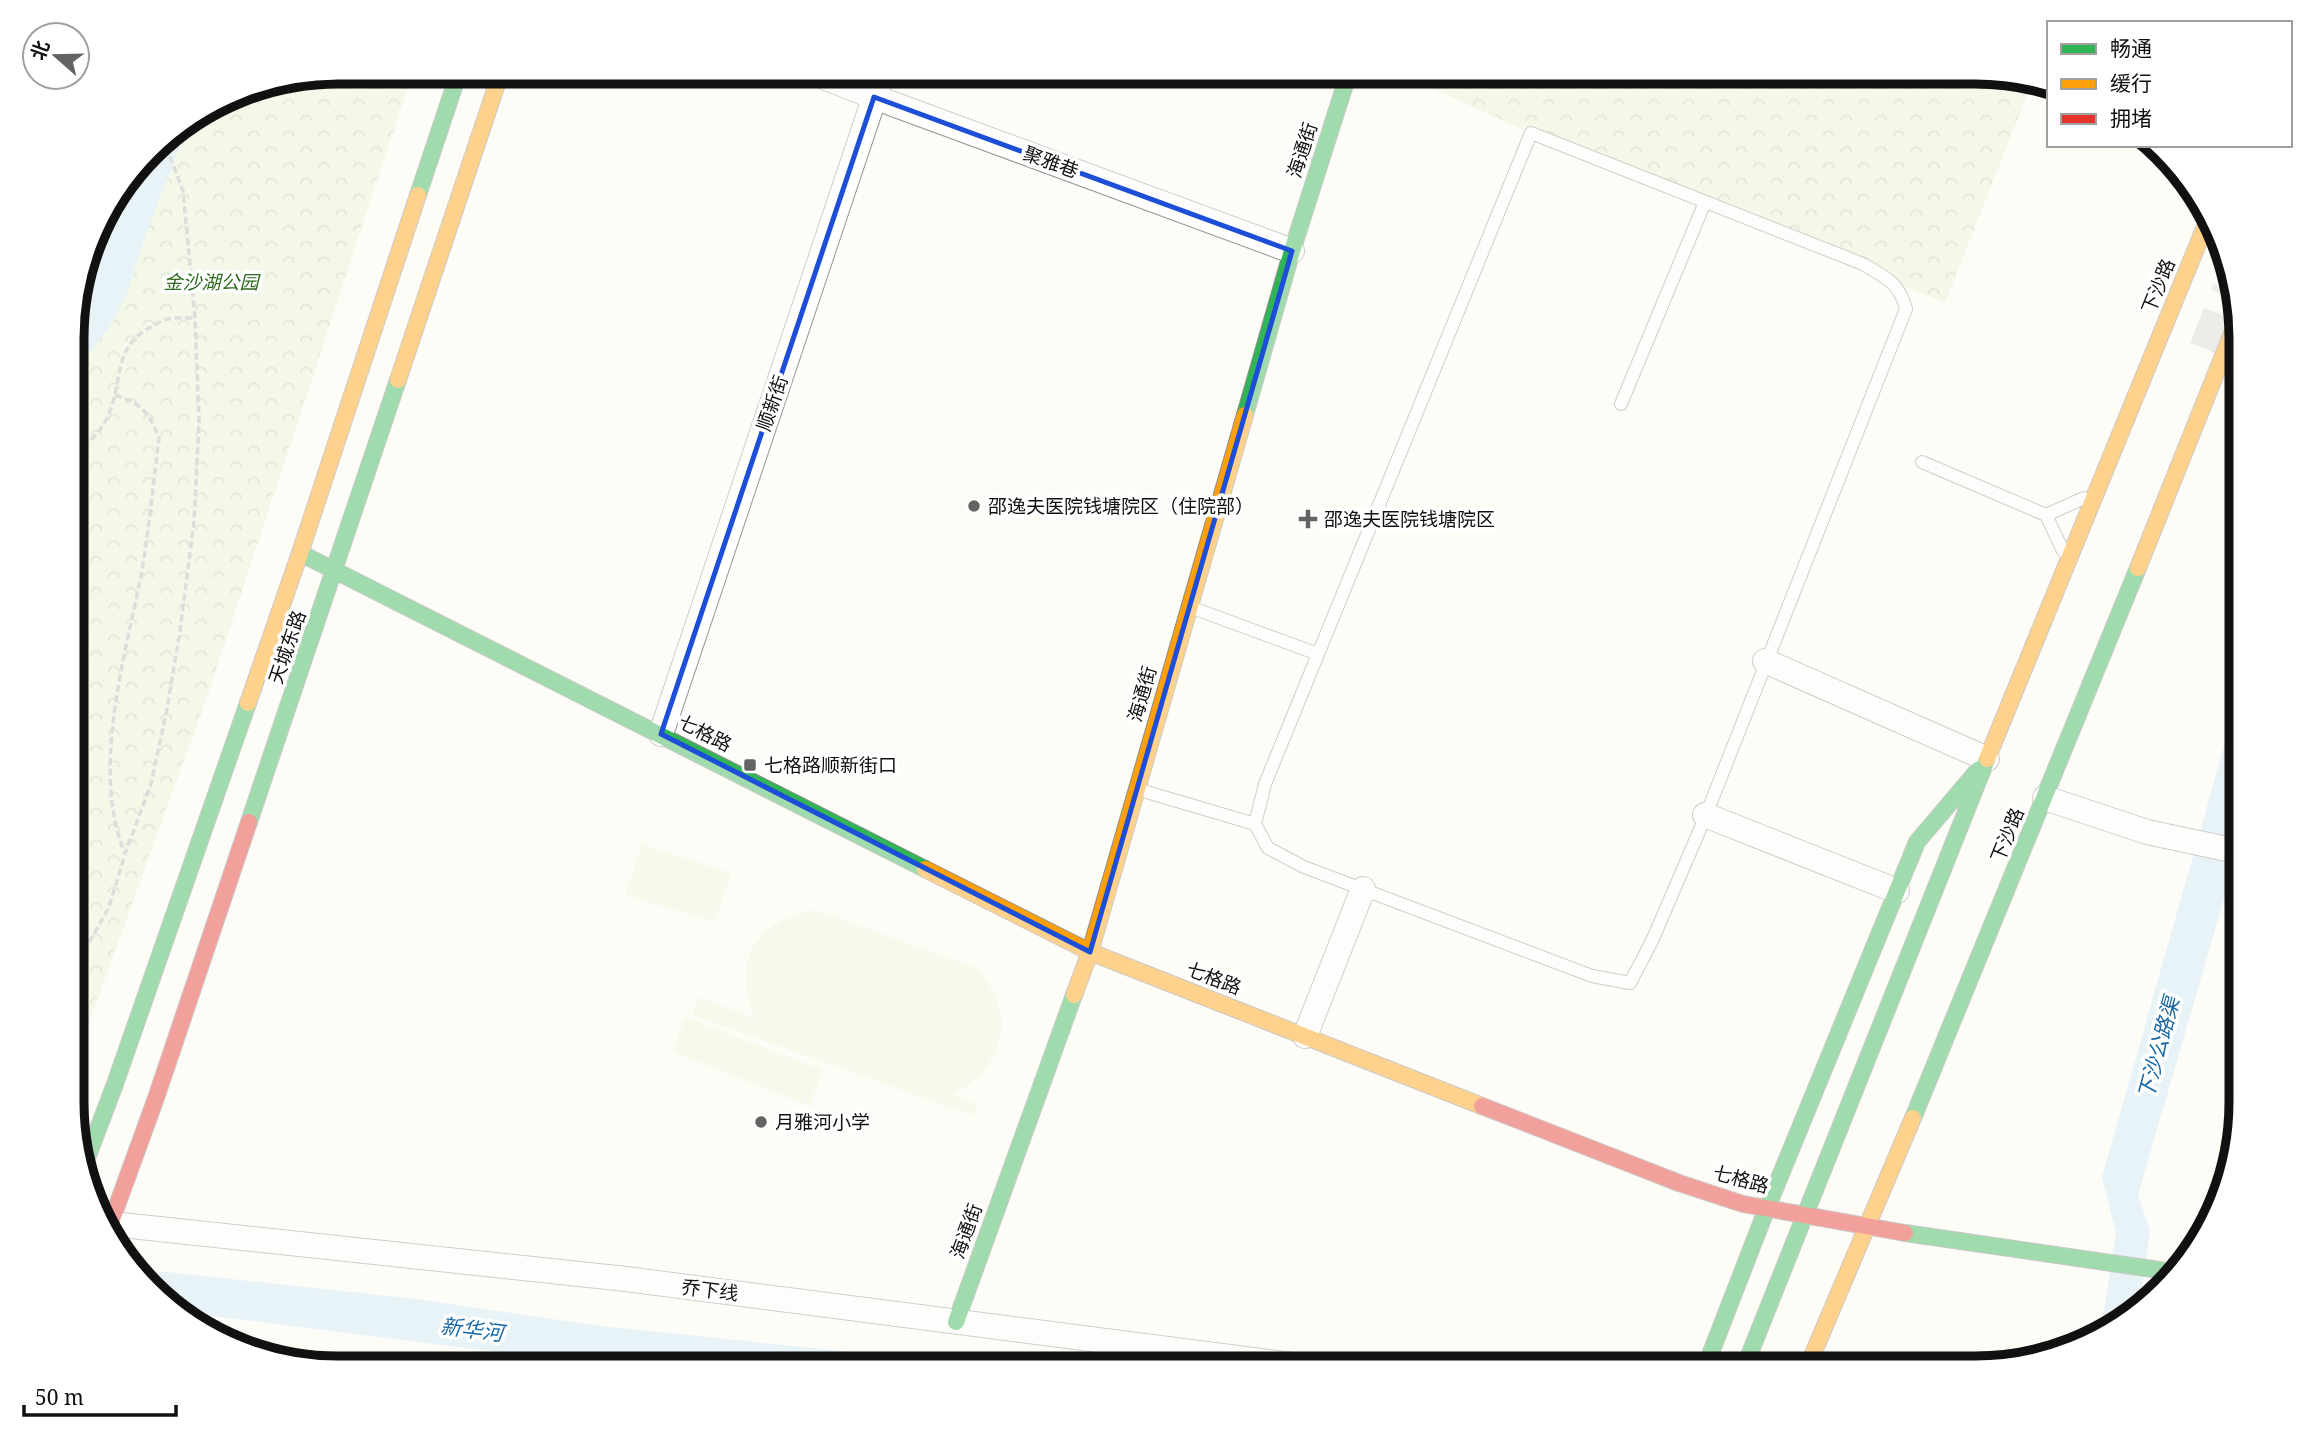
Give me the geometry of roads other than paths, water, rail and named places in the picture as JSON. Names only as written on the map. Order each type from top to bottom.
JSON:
[{"type":"main road","name":"天城东路","points":[[89,1152],[300,553],[455,84]]},
{"type":"main road","name":"天城东路","points":[[111,1216],[156,1098],[496,84]]},
{"type":"main road","name":"海通街","points":[[956,1322],[1090,951],[1292,251],[1345,84]]},
{"type":"main road","name":"下沙路","points":[[1749,1356],[1987,759],[2204,229]]},
{"type":"main road","name":"下沙路","points":[[1812,1356],[2045,798],[2229,341]]},
{"type":"main road","name":"七格路","points":[[300,553],[1090,951],[1679,1183],[1743,1204],[1867,1228],[2164,1271]]},
{"type":"main road","name":"下沙路","points":[[1710,1356],[1767,1208],[1917,842],[1987,759]]},
{"type":"street","name":"聚雅巷","points":[[841,84],[1292,251]]},
{"type":"street","name":"顺新街","points":[[661,734],[879,84]]},
{"type":"street","points":[[1766,661],[1987,759]]},
{"type":"street","points":[[2045,798],[2147,832],[2229,850]]},
{"type":"street","points":[[1705,815],[1897,891]]},
{"type":"street","points":[[1305,1036],[1363,889]]},
{"type":"street","name":"乔下线","points":[[117,1228],[626,1279],[1221,1356]]},
{"type":"lane","points":[[1531,132],[1705,202],[1863,264],[1891,280],[1902,293],[1906,309],[1705,815],[1652,941],[1630,983],[1592,976],[1304,867],[1268,848],[1255,824],[1265,784],[1531,132]]},
{"type":"lane","points":[[1621,404],[1705,202]]},
{"type":"lane","points":[[1922,462],[2046,514],[2068,562]]},
{"type":"lane","points":[[2046,514],[2096,493]]},
{"type":"lane","points":[[1189,607],[1318,654]]},
{"type":"lane","points":[[1137,789],[1255,824]]},
{"type":"water","points":[[183,138],[144,239],[127,294],[110,326],[84,360],[86,305],[103,241],[118,211],[147,171]]},
{"type":"water","name":"下沙公路渠","points":[[2229,729],[2228,885],[2138,1195],[2150,1230],[2141,1294],[2099,1324],[2103,1317],[2116,1233],[2102,1177]]},
{"type":"water","name":"新华河","points":[[148,1270],[417,1299],[592,1325],[889,1356],[530,1356],[199,1314],[171,1293]]},
{"type":"tunnel","points":[[2208,350],[2227,302]]},
{"type":"place","name":"邵逸夫医院钱塘院区（住院部）","points":[[974,506]]},
{"type":"place","name":"邵逸夫医院钱塘院区","points":[[1308,519]]},
{"type":"place","name":"七格路顺新街口","points":[[750,765]]},
{"type":"place","name":"月雅河小学","points":[[761,1122]]},
{"type":"park label","name":"金沙湖公园","points":[[211,282]]}]
